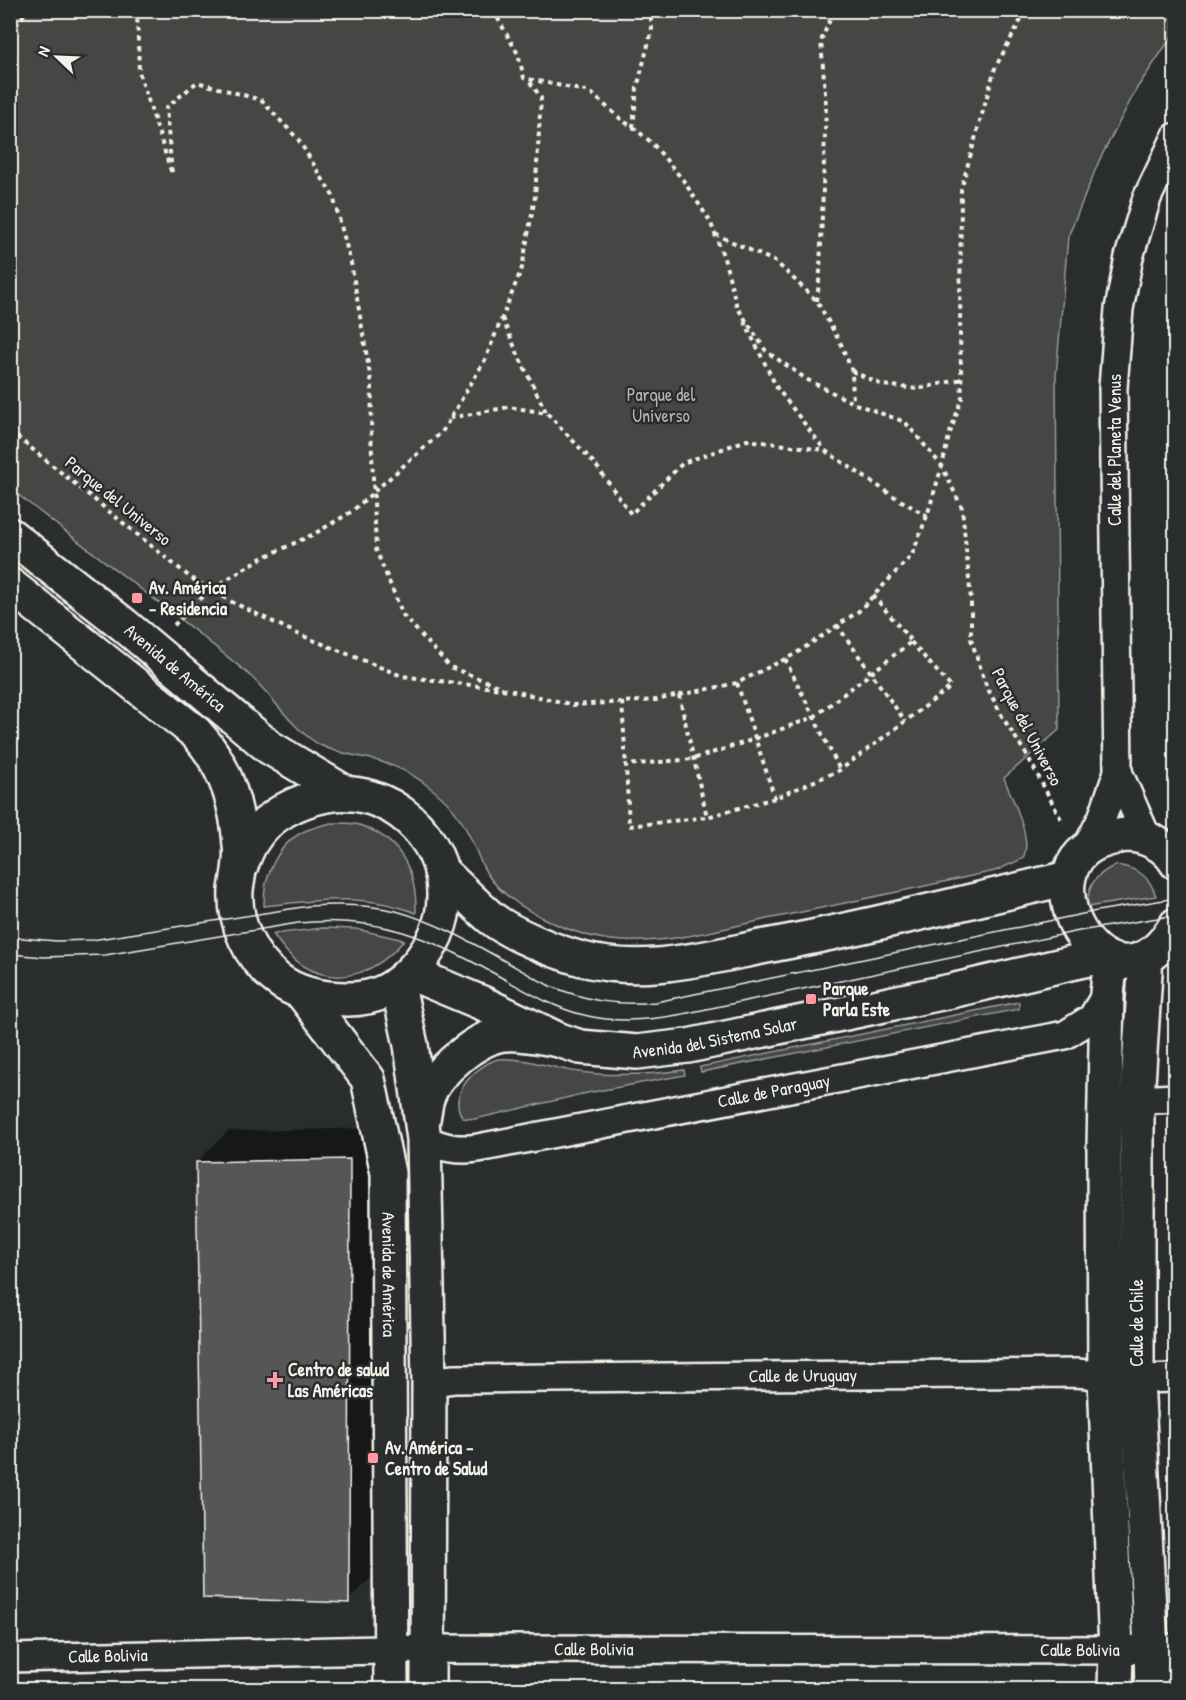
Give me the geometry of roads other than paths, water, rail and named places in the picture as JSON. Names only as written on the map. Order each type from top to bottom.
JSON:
[{"type":"street","name":"Calle del Planeta Venus","points":[[1087,847],[1102,818],[1118,772],[1113,388],[1119,309],[1128,257],[1147,198],[1176,138]]},
{"type":"street","name":"Avenida de América","points":[[10,536],[124,625],[269,747],[344,792]]},
{"type":"street","name":"Avenida de América","points":[[13,596],[196,733],[210,748],[220,764],[231,794],[241,847],[236,892],[242,933],[256,957],[276,978],[302,993],[328,999],[375,996],[404,979],[424,957],[439,927],[444,897],[441,871],[429,842],[409,818],[388,804],[366,795],[344,792],[317,797],[295,805],[269,820],[250,843],[239,870]]},
{"type":"street","name":"Calle del Planeta Venus","points":[[1118,772],[1163,847]]},
{"type":"street","points":[[1106,958],[1087,944],[1073,917],[1069,899],[1070,869],[1087,847],[1112,837],[1127,835],[1163,847]]},
{"type":"street","points":[[441,871],[492,919],[511,929],[557,951],[581,959],[631,967],[675,964],[811,938],[1068,878]]},
{"type":"street","name":"Avenida del Sistema Solar","points":[[404,979],[482,1003],[559,1040],[580,1047],[637,1052],[676,1048],[1106,958],[1127,962],[1166,940]]},
{"type":"street","name":"Calle de Chile","points":[[1152,1689],[1163,1648],[1137,1378],[1137,1100],[1166,940]]},
{"type":"street","name":"Calle de Chile","points":[[1106,958],[1105,1377],[1116,1650],[1115,1689]]},
{"type":"street","name":"Avenida de América","points":[[404,979],[423,1130],[429,1382],[428,1689]]},
{"type":"street","name":"Avenida de América","points":[[302,993],[368,1079],[388,1173],[391,1689]]},
{"type":"street","name":"Calle de Paraguay","points":[[423,1130],[441,1147],[460,1150],[478,1148],[1065,1035],[1092,1018],[1107,993]]},
{"type":"street","points":[[423,1130],[428,1095],[458,1057],[478,1043],[501,1034],[525,1034],[559,1040]]},
{"type":"street","points":[[1137,1100],[1176,1098]]},
{"type":"street","name":"Calle de Uruguay","points":[[429,1382],[454,1379],[1077,1373],[1105,1377],[1176,1378]]},
{"type":"street","name":"Calle Bolivia","points":[[10,1658],[427,1649],[1116,1650],[1163,1648]]},
{"type":"tram line","points":[[10,937],[56,941],[92,940],[309,906],[364,906],[396,911],[436,925],[550,986],[564,991],[614,1003],[641,1003],[656,1002],[1097,911],[1176,898]]},
{"type":"tram line","points":[[10,954],[44,957],[105,955],[298,923],[354,922],[379,926],[425,940],[564,1009],[600,1018],[636,1020],[683,1014],[1079,931],[1176,915]]},
{"type":"place","name":"Av. América - Residencia","points":[[137,598]]},
{"type":"place","name":"Parque Parla Este","points":[[811,999]]},
{"type":"place","name":"Centro de salud Las Américas","points":[[275,1380]]},
{"type":"place","name":"Av. América - Centro de Salud","points":[[373,1458]]},
{"type":"park label","name":"Parque del Universo","points":[[661,405]]}]
